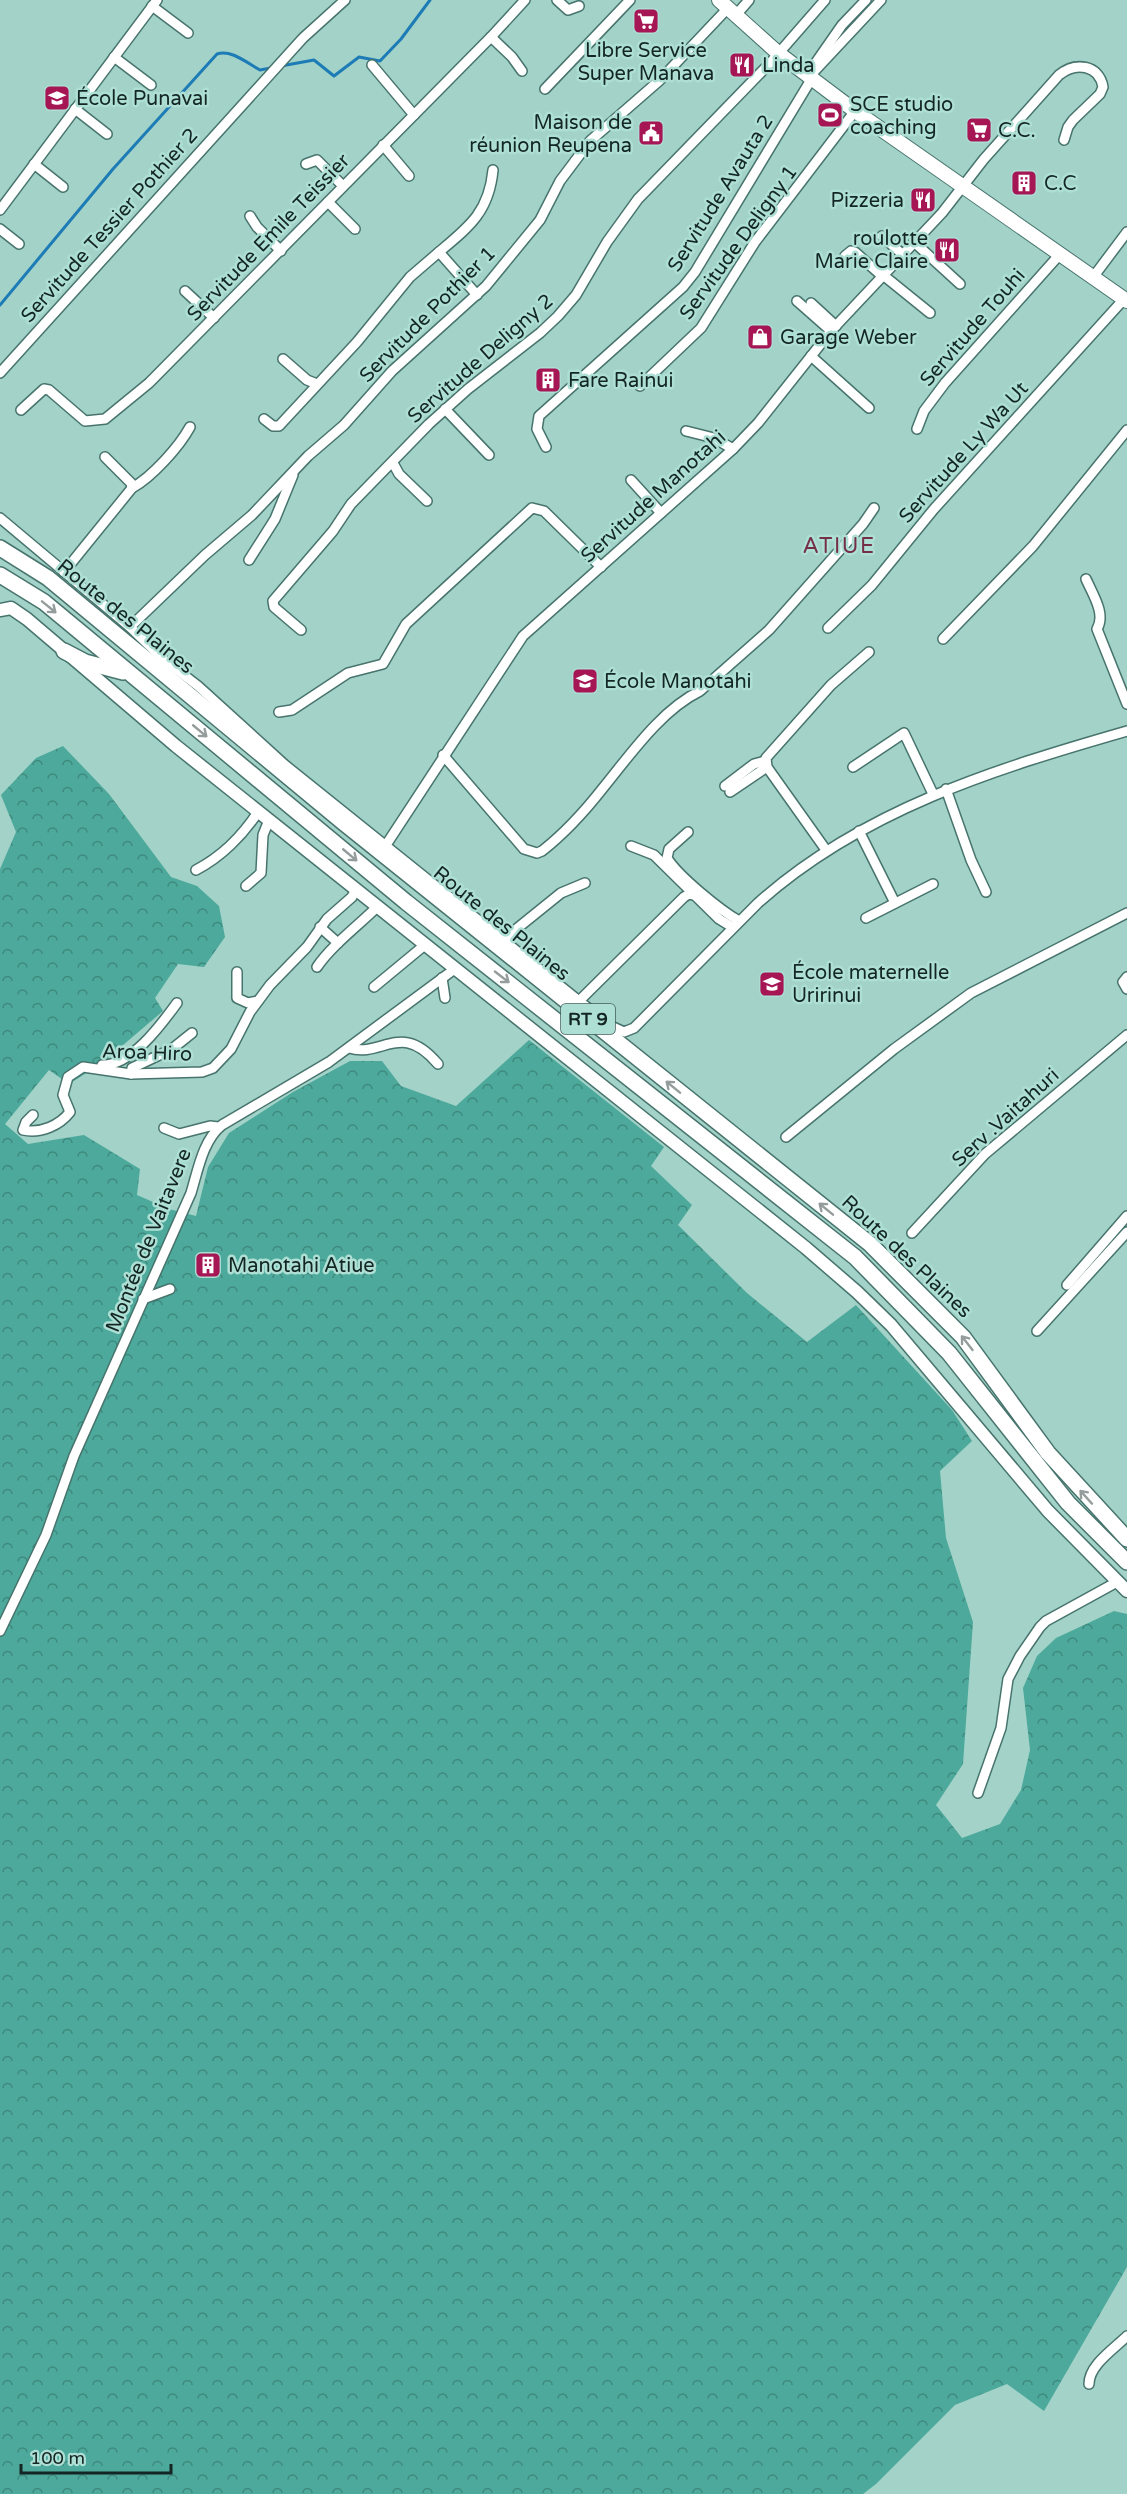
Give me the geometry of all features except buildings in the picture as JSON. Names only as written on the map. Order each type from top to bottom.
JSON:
[{"type":"highway","name":"Route des Plaines","points":[[0,548],[48,578],[344,824],[870,1244],[963,1337],[1048,1453],[1127,1539]]},
{"type":"highway","name":"Route des Plaines","points":[[0,575],[44,602],[406,902],[855,1257],[949,1353],[1068,1503],[1127,1562]]},
{"type":"highway","points":[[64,651],[85,662],[131,674]]},
{"type":"main road","points":[[724,5],[778,53],[855,111],[1126,300]]},
{"type":"main road","points":[[0,610],[11,609],[18,613],[258,812],[806,1248],[857,1292],[915,1352],[1047,1511],[1127,1591]]},
{"type":"street","name":"Servitude Tessier Pothier 2","points":[[0,373],[303,38],[345,0]]},
{"type":"street","name":"Servitude Emile Teissier","points":[[21,410],[44,389],[49,390],[85,422],[105,419],[149,383],[525,0]]},
{"type":"street","points":[[557,0],[568,10],[579,6]]},
{"type":"street","points":[[545,89],[630,0]]},
{"type":"street","name":"Servitude Pothier 1","points":[[130,627],[205,555],[252,515],[295,470],[344,425],[392,371],[477,295],[540,220],[560,181],[590,141],[660,80],[724,5],[749,0]]},
{"type":"street","name":"Servitude Deligny 2","points":[[301,630],[274,607],[273,601],[333,531],[351,504],[445,409],[558,316],[576,295],[607,242],[638,199],[778,53],[825,0]]},
{"type":"street","points":[[809,76],[842,25],[866,0]]},
{"type":"street","points":[[809,76],[881,0]]},
{"type":"street","points":[[0,210],[154,3],[188,33]]},
{"type":"street","points":[[491,37],[520,64]]},
{"type":"street","points":[[114,57],[151,85]]},
{"type":"street","points":[[372,65],[414,115]]},
{"type":"street","name":"Servitude Manotahi","points":[[386,845],[523,636],[733,449],[758,423],[834,328],[965,186],[984,159],[1059,75],[1071,67],[1088,68],[1102,79],[1103,87],[1100,94],[1073,120],[1064,140]]},
{"type":"street","name":"Servitude Avauta 2","points":[[546,447],[537,429],[539,416],[683,287],[695,272],[809,76]]},
{"type":"street","points":[[75,109],[107,134]]},
{"type":"street","name":"Servitude Deligny 1","points":[[640,386],[701,327],[755,242],[855,111]]},
{"type":"street","points":[[383,145],[409,176]]},
{"type":"street","points":[[306,164],[317,160],[343,186]]},
{"type":"street","points":[[34,164],[63,187]]},
{"type":"street","points":[[264,419],[273,426],[279,426],[357,342],[410,277],[475,221],[493,170]]},
{"type":"street","points":[[328,202],[355,229]]},
{"type":"street","points":[[250,216],[257,227],[281,251]]},
{"type":"street","points":[[0,229],[19,244]]},
{"type":"street","points":[[1094,276],[1127,232]]},
{"type":"street","points":[[882,236],[902,255]]},
{"type":"street","points":[[914,242],[960,284]]},
{"type":"street","points":[[845,256],[851,251],[855,252],[930,313]]},
{"type":"street","points":[[439,252],[477,295]]},
{"type":"street","name":"Servitude Touhi","points":[[917,429],[924,411],[945,383],[1061,253]]},
{"type":"street","points":[[185,291],[214,318]]},
{"type":"street","name":"Servitude Ly Wa Ut","points":[[828,628],[872,585],[934,510],[1126,300]]},
{"type":"street","points":[[797,301],[834,328]]},
{"type":"street","points":[[811,303],[834,328]]},
{"type":"street","points":[[811,356],[869,408]]},
{"type":"street","points":[[283,359],[307,380],[317,384]]},
{"type":"street","points":[[445,409],[489,455]]},
{"type":"street","points":[[64,572],[132,488],[142,482],[158,466],[176,447],[190,427]]},
{"type":"street","points":[[943,639],[1033,546],[1127,430]]},
{"type":"street","points":[[686,431],[714,438],[733,449]]},
{"type":"street","points":[[105,457],[131,483],[132,488]]},
{"type":"street","points":[[393,463],[399,474],[427,501]]},
{"type":"street","points":[[249,560],[275,519],[295,470]]},
{"type":"street","points":[[631,480],[662,513]]},
{"type":"street","points":[[279,712],[292,710],[348,673],[383,664],[406,624],[532,508],[544,511],[601,567]]},
{"type":"street","points":[[443,755],[524,849],[537,854],[587,807],[652,730],[769,630],[863,524],[874,508]]},
{"type":"street","points":[[0,518],[130,627],[162,659],[198,686],[285,765],[611,1026],[624,1032],[634,1028],[736,924],[778,885],[826,850],[933,794],[1127,731]]},
{"type":"street","points":[[1086,579],[1101,612],[1101,624],[1097,629],[1127,704]]},
{"type":"street","points":[[766,764],[831,685],[869,652]]},
{"type":"street","points":[[853,767],[904,733],[933,794]]},
{"type":"street","points":[[728,789],[754,764],[766,764]]},
{"type":"street","points":[[766,764],[826,850]]},
{"type":"street","points":[[946,789],[971,860],[986,892]]},
{"type":"street","points":[[196,870],[217,856],[245,830],[258,812]]},
{"type":"street","points":[[246,885],[261,873],[263,835],[269,820]]},
{"type":"street","points":[[859,831],[895,903]]},
{"type":"street","points":[[688,832],[669,849],[667,858],[683,876],[736,924]]},
{"type":"street","points":[[631,846],[654,855],[726,925],[736,924]]},
{"type":"street","points":[[504,939],[561,893],[585,883]]},
{"type":"street","points":[[866,918],[933,884]]},
{"type":"street","name":"Aroa Hiro","points":[[68,1077],[82,1067],[131,1074],[202,1072],[213,1068],[231,1049],[258,1001],[276,978],[307,947],[320,927],[349,901],[356,889]]},
{"type":"street","points":[[579,1000],[684,897],[689,894],[694,895]]},
{"type":"street","points":[[317,967],[327,953],[378,906]]},
{"type":"street","points":[[786,1137],[894,1049],[971,993],[1127,913]]},
{"type":"street","points":[[320,927],[338,943]]},
{"type":"street","points":[[374,987],[426,944]]},
{"type":"street","points":[[164,1128],[179,1134],[210,1126],[218,1127],[329,1062],[456,968]]},
{"type":"street","points":[[237,972],[237,998],[248,1003],[258,1001]]},
{"type":"street","points":[[1127,977],[1123,982],[1127,989]]},
{"type":"street","points":[[442,978],[445,998]]},
{"type":"street","points":[[33,1115],[26,1122],[23,1130],[43,1129],[62,1123],[70,1112],[63,1095],[68,1077],[76,1064],[114,1065],[151,1036],[177,1003]]},
{"type":"street","points":[[131,1074],[132,1068],[172,1049],[192,1033]]},
{"type":"street","name":"Serv .Vaitahuri","points":[[912,1233],[985,1154],[1127,1035]]},
{"type":"street","points":[[349,1048],[360,1050],[404,1041],[419,1048],[438,1064]]},
{"type":"street","name":"Montée de Vaitavere","points":[[0,1631],[46,1534],[74,1456],[191,1193],[211,1136],[218,1127]]},
{"type":"street","points":[[1066,1285],[1127,1216]]},
{"type":"street","points":[[1037,1331],[1127,1232]]},
{"type":"street","points":[[143,1299],[170,1289]]},
{"type":"street","points":[[978,1793],[1001,1728],[1008,1679],[1020,1656],[1046,1621],[1117,1582]]},
{"type":"street","points":[[1089,2384],[1089,2377],[1097,2366],[1127,2336]]},
{"type":"green space","points":[[63,746],[109,794],[171,877],[197,886],[219,906],[225,937],[204,967],[178,964],[155,998],[163,1011],[102,1063],[69,1084],[49,1070],[5,1124],[28,1144],[84,1135],[140,1169],[137,1195],[169,1209],[196,1216],[208,1167],[229,1133],[293,1092],[350,1061],[382,1061],[401,1086],[456,1106],[529,1040],[664,1147],[651,1166],[692,1205],[678,1225],[747,1293],[807,1342],[856,1305],[952,1410],[972,1441],[940,1471],[946,1538],[973,1622],[963,1764],[936,1805],[962,1838],[1000,1824],[1021,1790],[1030,1750],[1023,1688],[1037,1656],[1056,1638],[1114,1611],[1127,1614],[1127,2267],[1044,2411],[1007,2384],[955,2405],[876,2484],[863,2494],[0,2494],[0,869],[16,832],[1,795],[36,758]]},
{"type":"waterway","points":[[281,66],[314,60],[334,76],[359,57],[380,61],[401,39],[430,0]]},
{"type":"waterway","points":[[0,305],[113,169],[217,54],[228,53],[260,70],[271,68]]},
{"type":"place","name":"Libre Service Super Manava","points":[[646,21]]},
{"type":"place","name":"Linda","points":[[742,65]]},
{"type":"place","name":"École Punavai","points":[[57,98]]},
{"type":"place","name":"SCE studio coaching","points":[[830,115]]},
{"type":"place","name":"C.C.","points":[[979,130]]},
{"type":"place","name":"Maison de réunion Reupena","points":[[651,133]]},
{"type":"place","name":"C.C","points":[[1024,183]]},
{"type":"place","name":"Pizzeria","points":[[923,200]]},
{"type":"place","name":"roulotte Marie Claire","points":[[947,250]]},
{"type":"place","name":"Garage Weber","points":[[760,337]]},
{"type":"place","name":"Fare Rainui","points":[[548,380]]},
{"type":"place","name":"École Manotahi","points":[[585,681]]},
{"type":"place","name":"École maternelle Uririnui","points":[[772,984]]},
{"type":"place","name":"Manotahi Atiue","points":[[208,1265]]},
{"type":"district","name":"ATIUE","points":[[839,545]]}]
